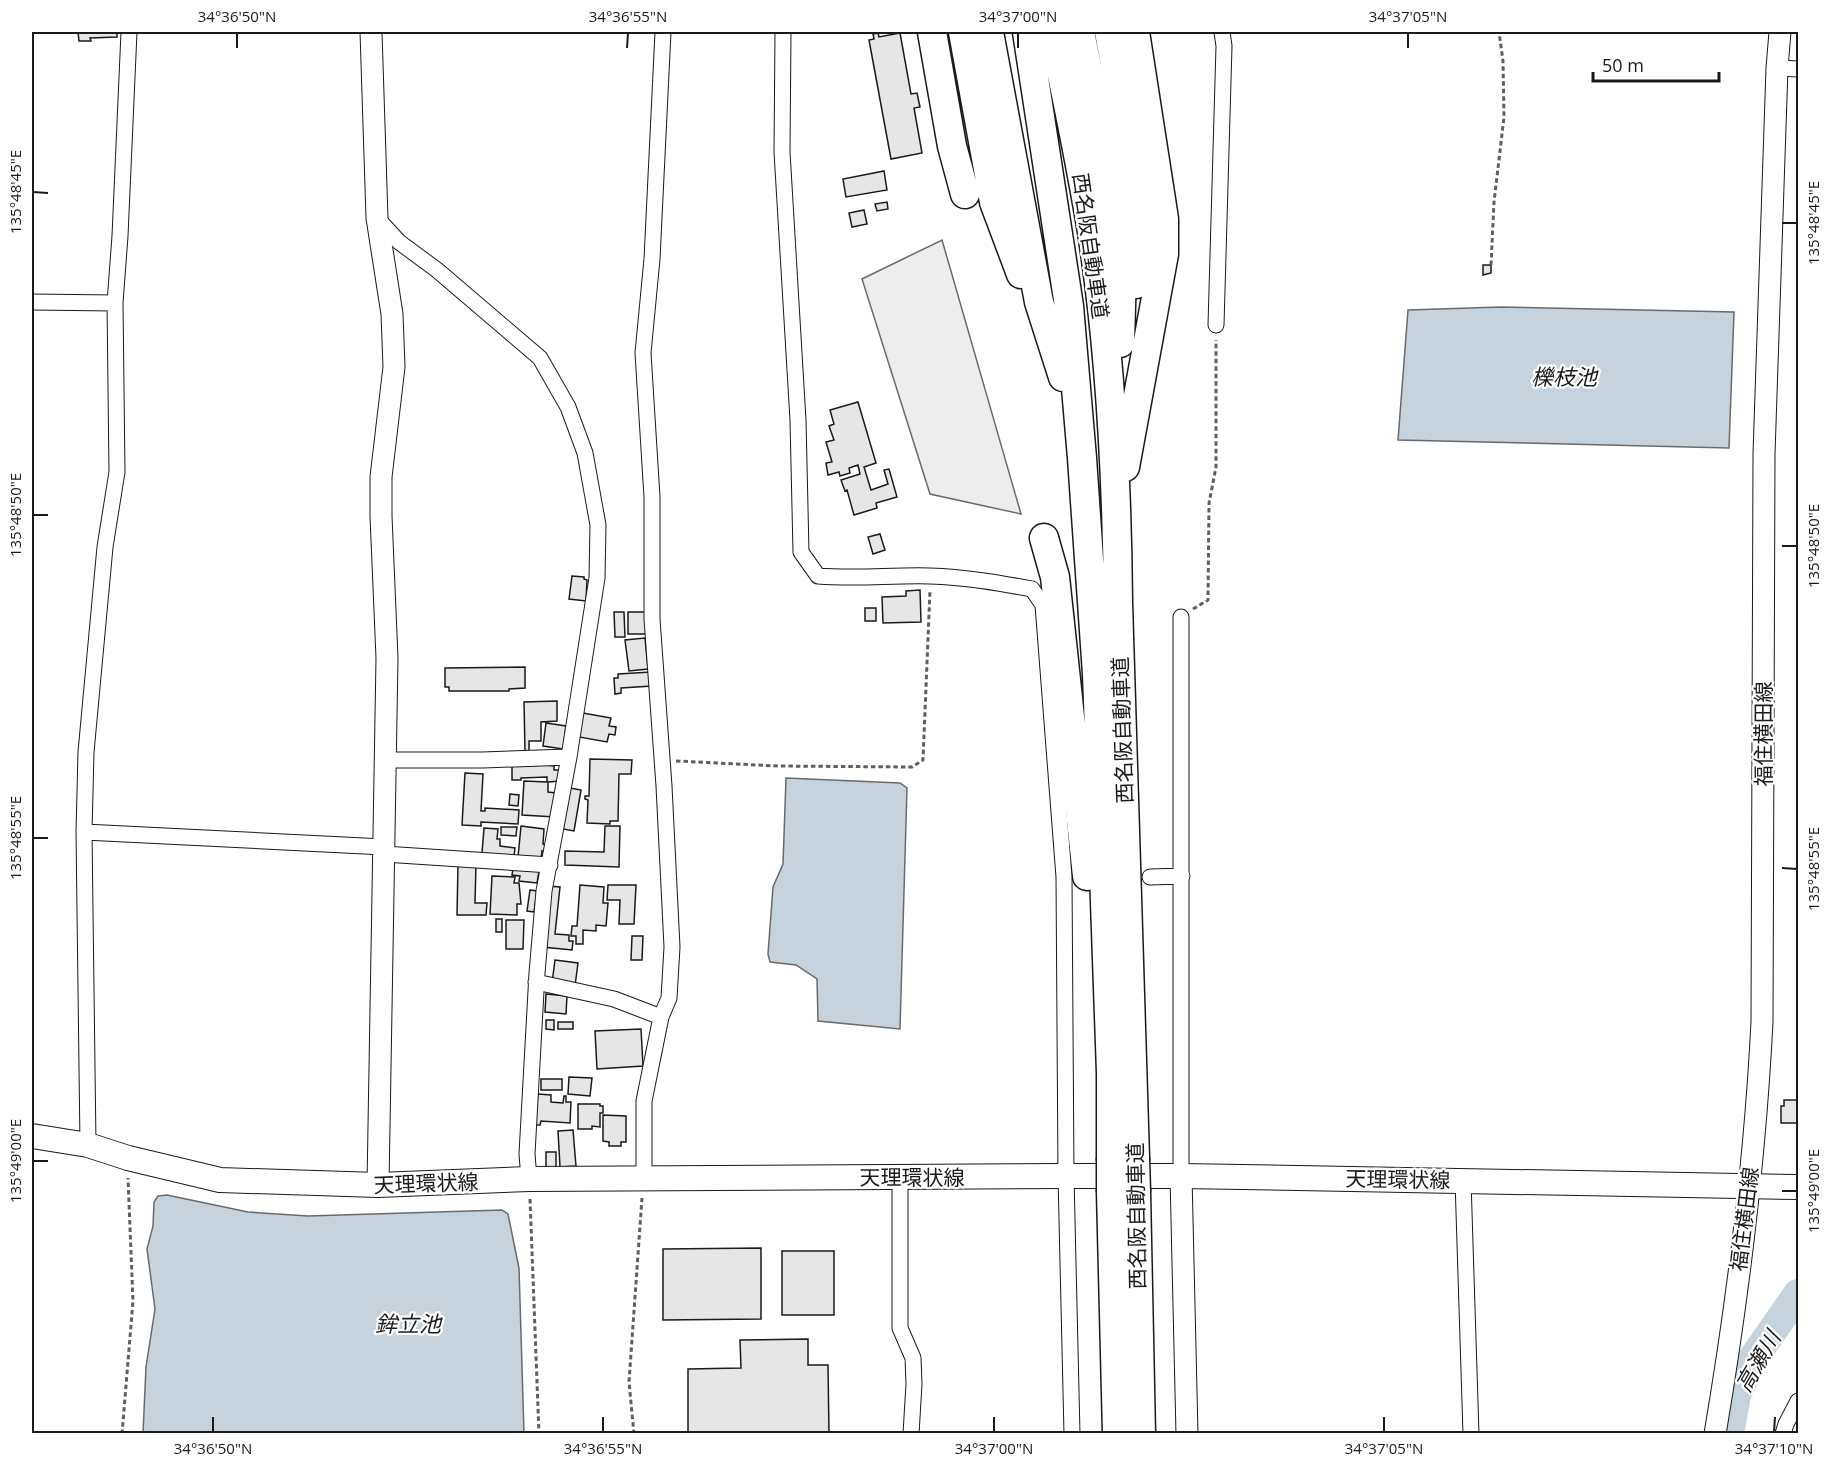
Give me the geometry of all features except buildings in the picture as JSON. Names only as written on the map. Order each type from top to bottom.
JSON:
[{"type":"highway","points":[[932,32],[952,146],[965,194],[965,150],[946,32]]},
{"type":"highway","points":[[963,32],[994,202],[1028,295],[1060,368]]},
{"type":"highway","points":[[974,32],[1028,295]]},
{"type":"highway","points":[[989,32],[1039,302],[1060,368],[1082,458]]},
{"type":"highway","points":[[1003,32],[1049,304],[1082,458]]},
{"type":"highway","points":[[1015,32],[1082,458]]},
{"type":"highway","name":"西名阪自動車道","points":[[1027,32],[1069,306],[1082,458],[1097,674],[1111,1073],[1123,1158]]},
{"type":"highway","name":"西名阪自動車道","points":[[1053,32],[1092,232],[1103,318],[1117,510],[1123,1158],[1141,1434]]},
{"type":"highway","points":[[1068,32],[1104,209],[1114,291],[1117,510]]},
{"type":"highway","points":[[1080,32],[1112,189],[1122,271],[1117,510]]},
{"type":"highway","points":[[1096,32],[1130,227],[1117,510]]},
{"type":"highway","points":[[1109,32],[1121,95],[1140,229],[1117,510]]},
{"type":"highway","points":[[1117,510],[1149,223],[1145,169],[1122,32]]},
{"type":"highway","points":[[1117,510],[1164,254],[1164,219],[1136,32]]},
{"type":"highway","points":[[1044,538],[1055,577],[1092,922],[1098,1050],[1111,1073]]},
{"type":"highway","name":"西名阪自動車道","points":[[1117,1434],[1124,1192]]},
{"type":"main road","name":"天理環状線","points":[[32,1136],[88,1145],[128,1158],[220,1180],[378,1185],[529,1179],[1181,1176],[1798,1187]]},
{"type":"street","points":[[88,1145],[84,832],[86,752],[105,547],[117,472],[115,303],[129,32]]},
{"type":"street","points":[[371,32],[377,218],[392,314],[394,367],[381,477],[387,658],[378,1185]]},
{"type":"street","points":[[644,1179],[644,1101],[661,1017],[669,998],[672,947],[652,619],[652,497],[643,353],[652,259],[663,32]]},
{"type":"street","points":[[783,32],[782,152],[798,420],[801,552],[818,576],[842,578],[931,576],[989,581],[1032,588],[1043,605],[1068,877],[1066,1176],[1072,1434]]},
{"type":"street","points":[[1216,325],[1224,46],[1222,32]]},
{"type":"street","name":"福住横田線","points":[[1715,1434],[1729,1352],[1749,1186],[1758,1100],[1762,1022],[1764,454],[1780,32]]},
{"type":"street","points":[[1777,68],[1798,69]]},
{"type":"street","points":[[377,218],[399,242],[437,270],[540,358],[568,407],[585,453],[598,525],[597,578],[569,757],[544,891],[536,982],[527,1154],[529,1179]]},
{"type":"street","points":[[32,302],[115,303]]},
{"type":"street","points":[[1181,617],[1181,1176],[1187,1434]]},
{"type":"street","points":[[386,760],[569,757]]},
{"type":"street","points":[[84,832],[384,850],[550,865]]},
{"type":"street","points":[[1150,877],[1182,876]]},
{"type":"street","points":[[536,982],[614,999],[661,1017]]},
{"type":"street","points":[[900,1177],[900,1328],[913,1358],[912,1434]]},
{"type":"street","points":[[1463,1180],[1471,1434]]},
{"type":"street","points":[[1783,1434],[1798,1401]]},
{"type":"path","points":[[1491,265],[1494,202],[1504,117],[1503,61],[1499,32]]},
{"type":"path","points":[[1181,617],[1208,600],[1209,503],[1216,467],[1216,325]]},
{"type":"path","points":[[662,760],[778,766],[912,767],[923,760],[931,576]]},
{"type":"path","points":[[122,1434],[133,1301],[128,1158]]},
{"type":"path","points":[[529,1179],[539,1434]]},
{"type":"path","points":[[634,1434],[629,1382],[644,1179]]},
{"type":"shaded area","points":[[942,240],[1021,514],[930,494],[862,279]]},
{"type":"water","name":"櫟枝池","points":[[1501,307],[1734,312],[1729,448],[1398,440],[1408,310]]},
{"type":"water","points":[[786,778],[900,783],[907,788],[900,1029],[818,1021],[817,979],[796,965],[770,962],[768,954],[773,887],[783,864]]},
{"type":"water","name":"鉾立池","points":[[167,1195],[248,1212],[308,1216],[502,1210],[508,1214],[519,1268],[524,1433],[143,1433],[146,1367],[155,1309],[147,1249],[153,1226],[154,1202],[158,1196]]},
{"type":"waterway","name":"高瀬川","points":[[1729,1434],[1736,1395],[1752,1360],[1798,1294]]}]
